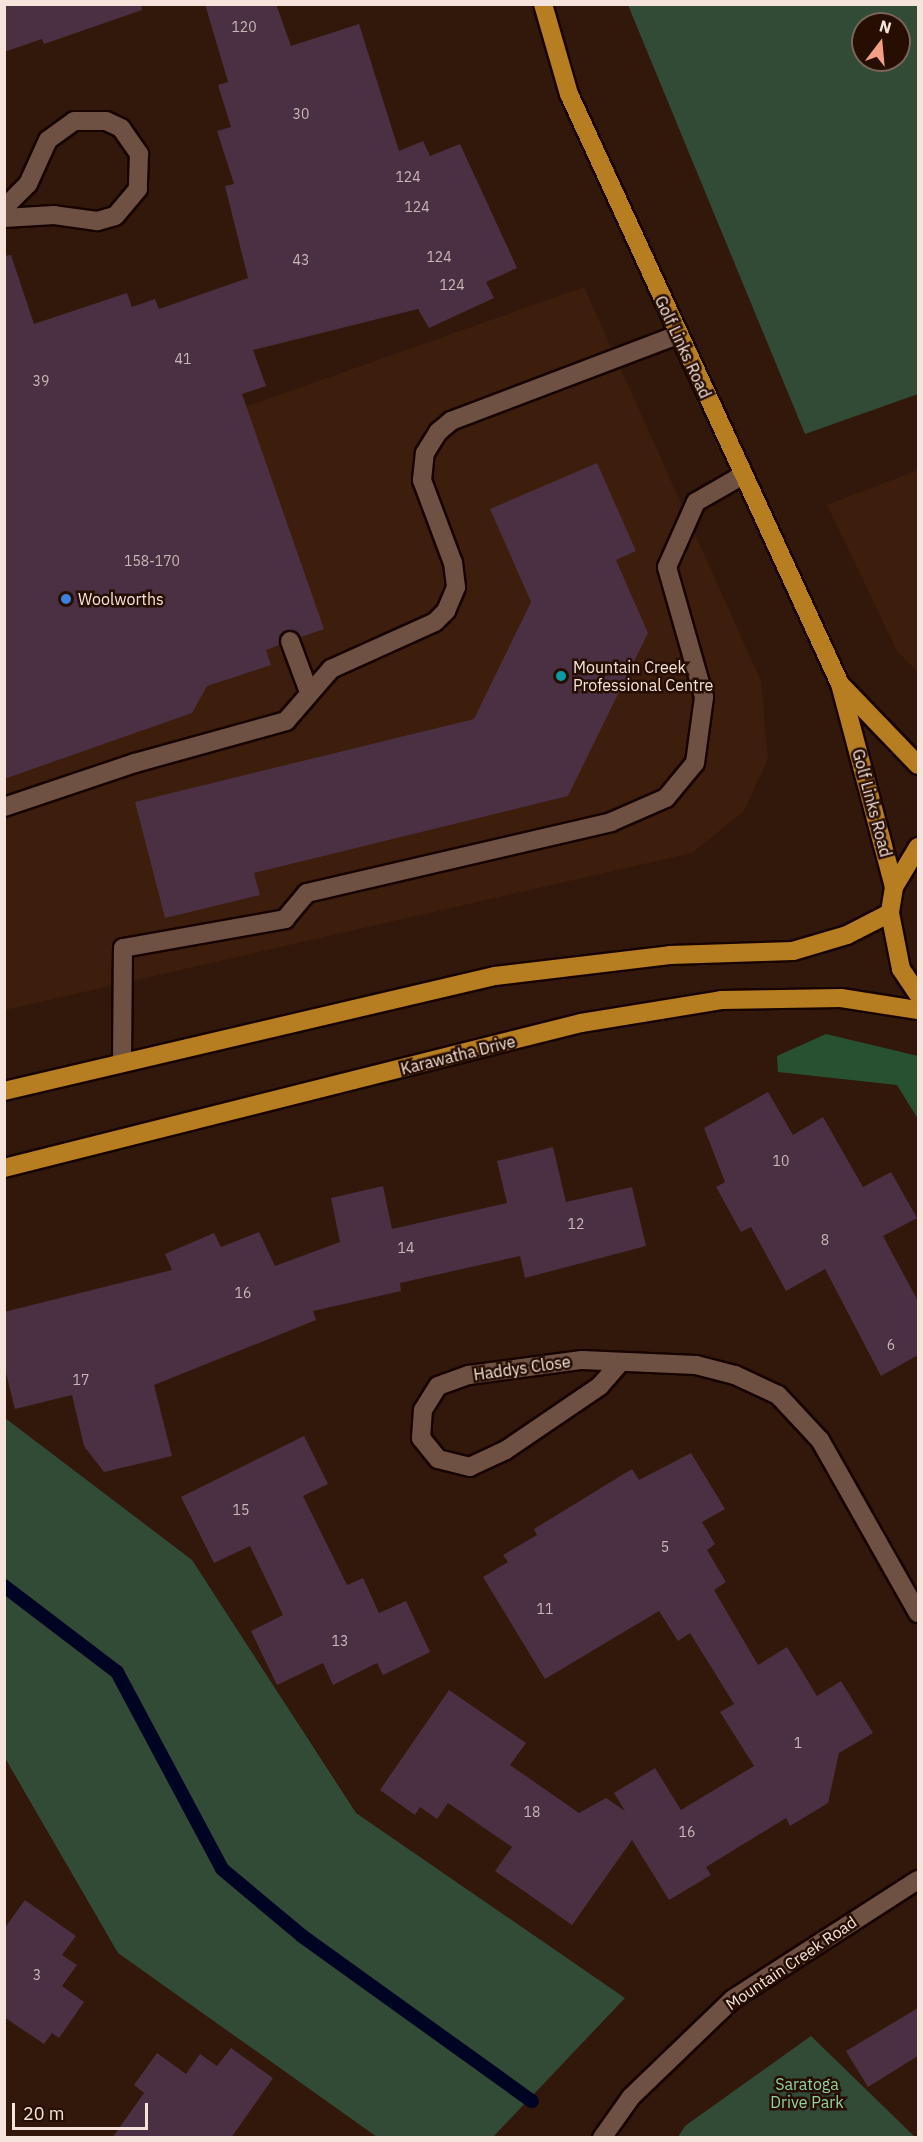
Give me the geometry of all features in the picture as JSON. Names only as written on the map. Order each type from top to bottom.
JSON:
[{"type":"main road","name":"Golf Links Road","points":[[543,4],[569,94],[677,335],[840,684],[894,887]]},
{"type":"main road","name":"Golf Links Road","points":[[840,684],[918,765]]},
{"type":"main road","points":[[918,847],[894,887],[890,913],[898,960],[918,994]]},
{"type":"main road","points":[[4,1091],[122,1061],[495,976],[670,955],[793,951],[847,935],[890,913]]},
{"type":"main road","name":"Karawatha Drive","points":[[4,1168],[581,1023],[721,1000],[841,998],[918,1010]]},
{"type":"street","points":[[4,208],[28,184],[48,140],[74,121],[113,124],[139,154],[138,189],[115,216],[97,221],[54,215],[4,218]]},
{"type":"street","points":[[4,807],[135,763],[286,721],[331,669],[446,612],[456,587],[453,563],[422,480],[425,453],[438,432],[451,421],[677,335]]},
{"type":"street","points":[[122,1061],[123,948],[285,919],[307,892],[611,822],[666,798],[695,763],[704,697],[667,567],[696,502],[743,475]]},
{"type":"street","points":[[290,641],[309,692]]},
{"type":"street","name":"Haddys Close","points":[[619,1364],[591,1393],[506,1450],[470,1467],[438,1459],[421,1438],[423,1410],[438,1386],[469,1375],[582,1360],[619,1364],[696,1365],[778,1395],[820,1440],[918,1612]]},
{"type":"street","name":"Mountain Creek Road","points":[[602,2138],[631,2097],[733,1999],[918,1880]]},
{"type":"shaded area","points":[[584,287],[761,681],[768,759],[744,811],[692,853],[5,1010],[4,492]]},
{"type":"shaded area","points":[[918,470],[918,672],[897,651],[827,505]]},
{"type":"green space","points":[[628,5],[918,5],[918,394],[805,434]]},
{"type":"green space","points":[[826,1034],[918,1056],[918,1119],[897,1085],[778,1072],[777,1056]]},
{"type":"green space","points":[[5,1418],[192,1560],[356,1813],[625,1998],[493,2137],[377,2137],[118,1953],[5,1758]]},
{"type":"green space","name":"Saratoga Drive Park","points":[[811,2036],[915,2137],[678,2137],[685,2126]]},
{"type":"building","points":[[4,4],[141,4],[142,10],[44,44],[42,39],[4,52]]},
{"type":"building","points":[[205,4],[276,4],[291,46],[359,24],[399,151],[423,141],[430,156],[460,144],[517,268],[486,282],[494,298],[429,328],[418,309],[253,350],[266,386],[242,394],[324,629],[301,637],[286,631],[279,645],[266,650],[271,665],[207,686],[192,713],[4,779],[4,256],[11,255],[34,324],[127,293],[132,307],[155,299],[159,309],[248,278],[225,186],[234,184],[217,131],[231,127],[218,85],[228,82]]},
{"type":"building","name":"Mountain Creek Professional Centre","points":[[597,463],[636,551],[616,560],[648,633],[568,796],[254,873],[260,895],[165,918],[135,802],[474,719],[531,602],[490,509]]},
{"type":"building","points":[[768,1092],[793,1135],[823,1117],[863,1187],[891,1172],[917,1218],[883,1236],[918,1301],[918,1355],[881,1376],[825,1269],[786,1291],[751,1227],[741,1232],[716,1187],[725,1182],[704,1128]]},
{"type":"building","points":[[553,1147],[566,1202],[632,1187],[646,1246],[525,1278],[520,1256],[400,1283],[401,1291],[313,1311],[316,1320],[154,1385],[172,1456],[104,1472],[84,1446],[72,1395],[15,1409],[4,1365],[4,1312],[172,1270],[165,1254],[214,1233],[221,1247],[259,1232],[275,1266],[340,1242],[331,1198],[383,1186],[392,1229],[507,1203],[497,1161]]},
{"type":"building","points":[[304,1436],[328,1484],[303,1496],[347,1585],[363,1578],[379,1613],[406,1601],[430,1652],[383,1675],[377,1663],[333,1685],[323,1663],[277,1685],[251,1631],[283,1615],[250,1546],[214,1563],[181,1497]]},
{"type":"building","points":[[691,1453],[725,1509],[702,1522],[715,1544],[707,1550],[726,1582],[714,1590],[758,1665],[787,1647],[817,1696],[841,1681],[873,1733],[839,1753],[828,1803],[790,1826],[786,1818],[706,1867],[711,1875],[669,1900],[632,1840],[572,1925],[495,1871],[512,1847],[448,1803],[437,1819],[420,1807],[415,1815],[380,1790],[449,1690],[526,1743],[510,1765],[579,1813],[606,1798],[625,1811],[614,1793],[655,1768],[681,1810],[754,1766],[720,1712],[734,1704],[690,1633],[678,1641],[659,1611],[545,1679],[483,1577],[508,1562],[503,1555],[537,1535],[534,1529],[632,1469],[639,1480]]},
{"type":"building","points":[[25,1900],[76,1936],[62,1955],[77,1965],[62,1986],[84,2002],[59,2038],[52,2033],[44,2044],[4,2017],[4,1929]]},
{"type":"building","points":[[918,2008],[918,2056],[868,2087],[846,2051]]},
{"type":"building","points":[[231,2048],[273,2078],[231,2138],[112,2138],[144,2093],[134,2085],[157,2053],[186,2074],[200,2054],[217,2066]]},
{"type":"waterway","points":[[4,1586],[117,1672],[222,1869],[302,1936],[532,2101]]},
{"type":"place","name":"Woolworths","points":[[66,599]]},
{"type":"place","name":"Mountain Creek Professional Centre","points":[[561,676]]}]
